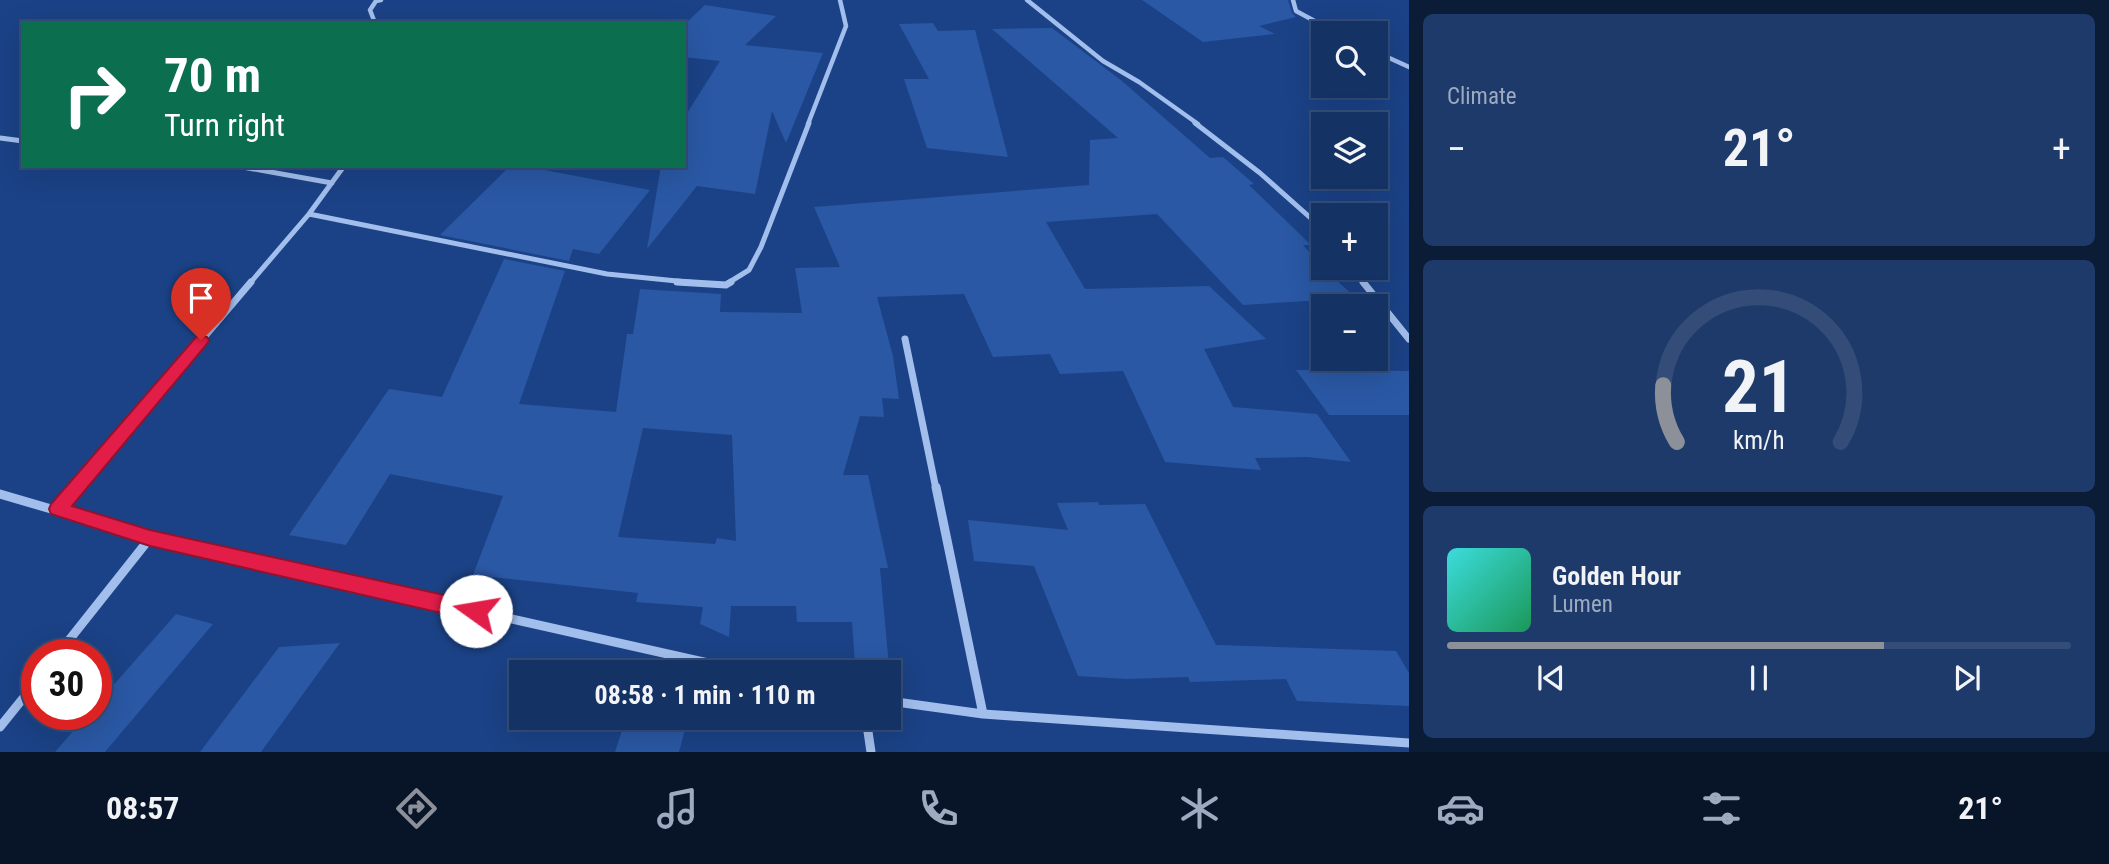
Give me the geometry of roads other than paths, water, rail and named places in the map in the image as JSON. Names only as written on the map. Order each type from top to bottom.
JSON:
[{"type":"street","points":[[374,21],[370,10],[376,1],[381,0]]},
{"type":"street","points":[[309,214],[607,274],[689,284],[726,285],[749,270],[761,247],[846,26],[840,0]]},
{"type":"street","points":[[1027,0],[1103,61],[1139,82],[1209,133],[1311,218]]},
{"type":"street","points":[[1293,0],[1296,11],[1315,21]]},
{"type":"street","points":[[1388,57],[1409,67]]},
{"type":"street","points":[[0,138],[21,141]]},
{"type":"street","points":[[248,168],[332,183]]},
{"type":"street","points":[[58,509],[309,214],[343,168]]},
{"type":"street","points":[[1362,280],[1409,339]]},
{"type":"street","points":[[905,339],[983,713]]},
{"type":"street","points":[[0,494],[150,538],[694,660]]},
{"type":"street","points":[[70,639],[150,538]]},
{"type":"street","points":[[0,727],[21,701]]},
{"type":"street","points":[[901,703],[983,713],[1409,743]]},
{"type":"street","points":[[868,730],[871,752]]}]
